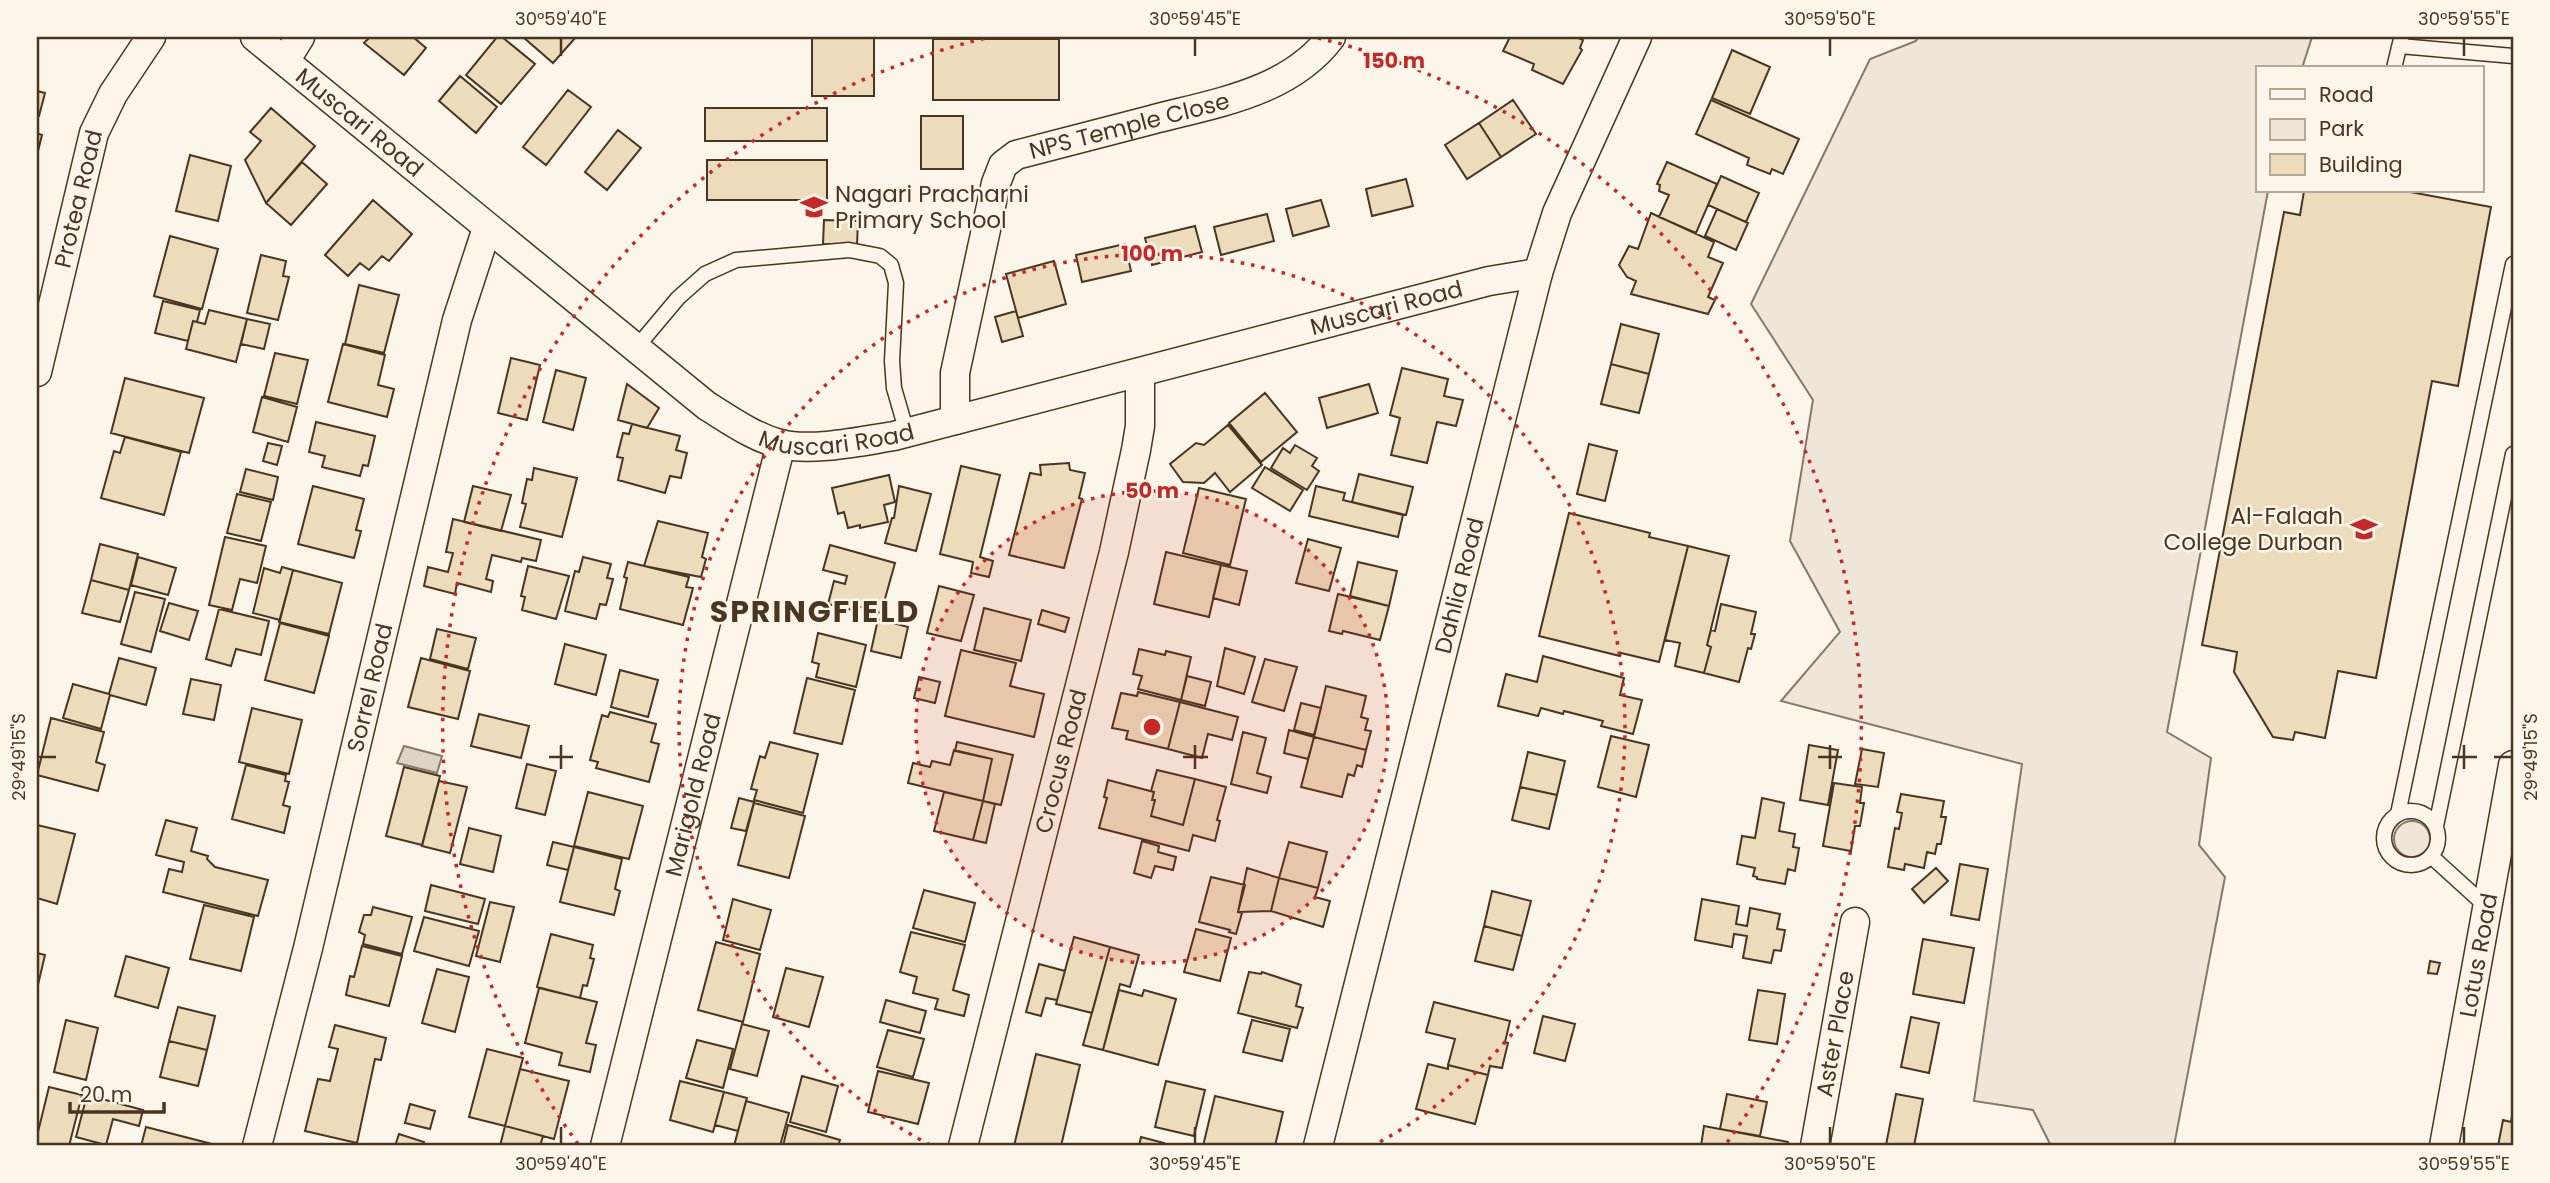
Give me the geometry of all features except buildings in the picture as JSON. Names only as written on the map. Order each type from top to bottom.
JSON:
[{"type":"street","name":"Protea Road","points":[[37,372],[94,133],[113,94],[151,37]]},
{"type":"street","name":"Muscari Road","points":[[255,37],[707,405],[743,429],[780,444],[818,446],[907,433],[1489,281],[1538,273]]},
{"type":"street","points":[[285,61],[300,37]]},
{"type":"street","name":"NPS Temple Close","points":[[955,420],[955,373],[996,183],[1003,164],[1016,155],[1249,95],[1290,74],[1318,54],[1331,37]]},
{"type":"street","name":"Dahlia Road","points":[[1318,1146],[1538,273],[1557,213],[1637,37]]},
{"type":"street","name":"Sorrel Road","points":[[257,1146],[308,948],[457,320],[487,228]]},
{"type":"street","name":"Crocus Road","points":[[963,1146],[1114,552],[1140,426],[1140,373]]},
{"type":"street","name":"Marigold Road","points":[[605,1146],[780,444]]},
{"type":"street","name":"Lotus Road","points":[[2444,1146],[2513,765]]},
{"type":"street","name":"Aster Place","points":[[1815,1146],[1854,922]]},
{"type":"lane","points":[[2395,66],[2401,41],[2513,56]]},
{"type":"lane","points":[[636,348],[678,298],[705,274],[736,260],[849,250],[880,256],[891,265],[896,283],[892,361],[894,388],[907,433]]},
{"type":"lane","points":[[2398,814],[2513,264]]},
{"type":"lane","points":[[2436,826],[2429,817],[2420,812],[2398,814],[2390,820],[2385,830],[2386,851],[2393,859],[2413,866],[2432,857],[2437,847],[2436,826],[2513,454]]},
{"type":"lane","points":[[2432,857],[2487,907]]},
{"type":"green space","points":[[1918,37],[2312,37],[2303,66],[2256,66],[2256,192],[2268,192],[2167,732],[2211,758],[2199,845],[2225,877],[2174,1146],[2051,1146],[2033,1110],[1974,1101],[2022,764],[1781,701],[1840,632],[1790,541],[1813,400],[1751,304],[1870,59],[1916,41]]},
{"type":"green space","points":[[2412,821],[2425,826],[2430,839],[2425,852],[2412,857],[2399,852],[2394,839],[2399,826]]},
{"type":"shaded area","points":[[404,746],[442,756],[437,773],[397,763]]},
{"type":"place","name":"Nagari Pracharni Primary School","points":[[814,207]]},
{"type":"place","name":"Al-Falaah College Durban","points":[[2364,529]]},
{"type":"district","name":"SPRINGFIELD","points":[[815,612]]}]
